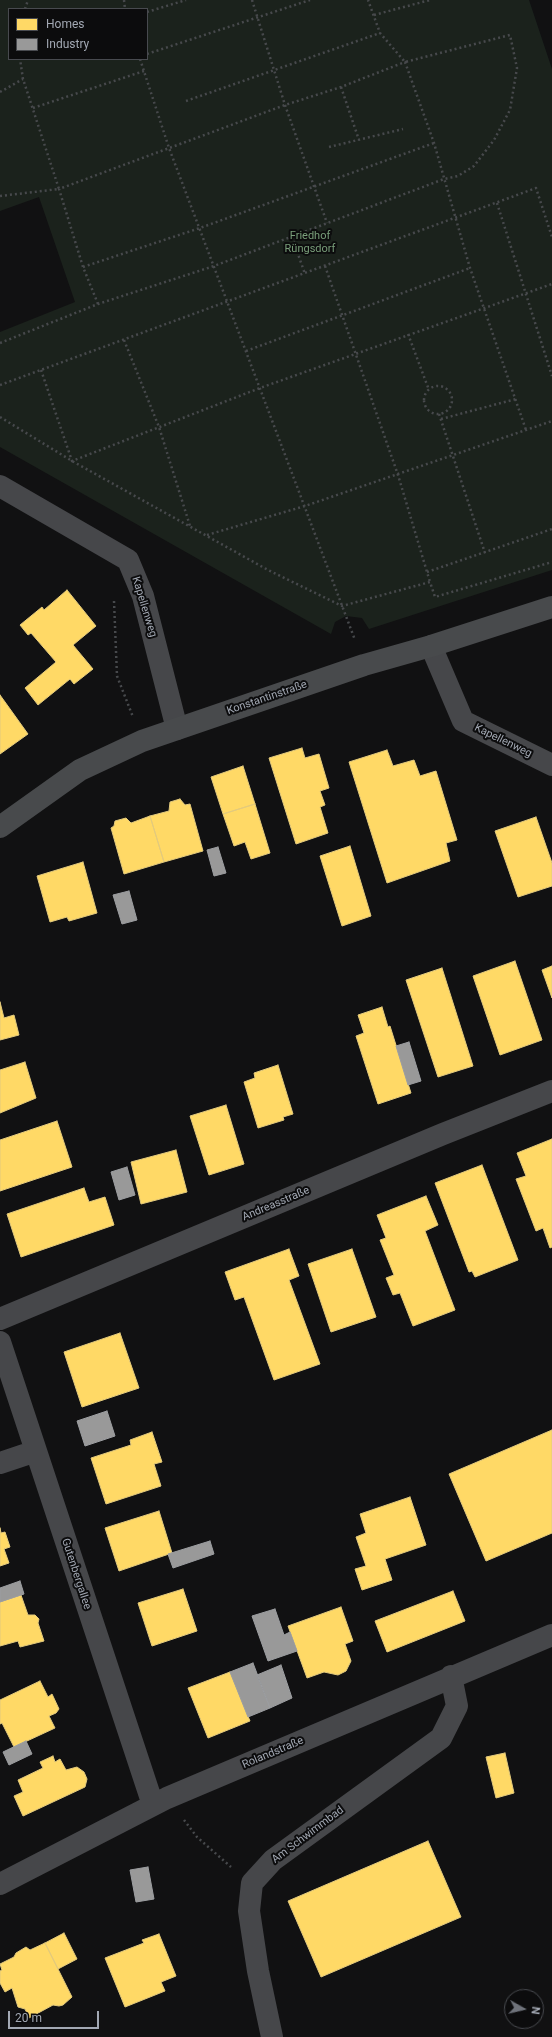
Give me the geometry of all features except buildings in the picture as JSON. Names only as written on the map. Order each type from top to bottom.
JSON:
[{"type":"main road","name":"Konstantinstraße","points":[[0,827],[80,770],[142,741],[364,665],[431,646],[552,607]]},
{"type":"street","name":"Kapellenweg","points":[[0,486],[128,560],[143,596],[176,729]]},
{"type":"street","name":"Kapellenweg","points":[[431,646],[463,721],[552,765]]},
{"type":"street","name":"Andreasstraße","points":[[0,1319],[443,1134],[552,1091]]},
{"type":"street","name":"Gutenbergallee","points":[[0,1342],[36,1451],[160,1801]]},
{"type":"street","points":[[0,1463],[36,1451]]},
{"type":"street","name":"Rolandstraße","points":[[0,1884],[160,1801],[451,1676],[552,1635]]},
{"type":"street","name":"Am Schwimmbad","points":[[252,1883],[273,1860],[441,1738],[457,1706],[451,1676]]},
{"type":"street","points":[[252,1883],[249,1911],[258,1971],[272,2037]]},
{"type":"path","points":[[148,12],[186,0]]},
{"type":"path","points":[[252,0],[285,105],[327,223]]},
{"type":"path","points":[[148,54],[310,0]]},
{"type":"path","points":[[368,0],[380,34],[405,62],[434,143],[470,268],[526,430]]},
{"type":"path","points":[[374,15],[430,0]]},
{"type":"path","points":[[186,101],[380,34]]},
{"type":"path","points":[[0,196],[59,189],[285,105],[341,88],[405,62],[510,34],[517,68],[510,110],[502,127],[474,166],[458,176],[444,179],[214,266],[98,304],[0,343]]},
{"type":"path","points":[[20,60],[23,79],[84,267],[98,304]]},
{"type":"path","points":[[140,60],[169,148],[364,665]]},
{"type":"path","points":[[33,108],[144,71]]},
{"type":"path","points":[[0,92],[23,79]]},
{"type":"path","points":[[341,88],[359,140]]},
{"type":"path","points":[[329,147],[402,129]]},
{"type":"path","points":[[84,267],[200,228],[434,143]]},
{"type":"path","points":[[0,385],[536,188],[552,237]]},
{"type":"path","points":[[497,203],[552,376]]},
{"type":"path","points":[[292,237],[305,274]]},
{"type":"path","points":[[325,266],[398,475],[435,598],[552,562]]},
{"type":"path","points":[[246,351],[470,268]]},
{"type":"path","points":[[72,461],[260,388],[408,334],[552,284]]},
{"type":"path","points":[[408,334],[428,390]]},
{"type":"path","points":[[124,340],[159,427],[190,526]]},
{"type":"path","points":[[41,370],[72,461]]},
{"type":"path","points":[[441,386],[450,392],[452,402],[446,411],[439,414],[432,412],[425,405],[424,397],[428,390],[432,387],[441,386]]},
{"type":"path","points":[[441,419],[516,399]]},
{"type":"path","points":[[439,414],[485,553]]},
{"type":"path","points":[[0,417],[72,461],[268,570],[342,606],[430,582]]},
{"type":"path","points":[[207,536],[305,506],[552,421]]},
{"type":"path","points":[[427,572],[552,529]]},
{"type":"path","points":[[114,598],[117,676],[142,741]]},
{"type":"path","points":[[160,1801],[197,1837],[252,1883]]},
{"type":"green space","name":"Friedhof Rüngsdorf","points":[[0,0],[529,0],[552,69],[552,570],[369,629],[362,618],[346,616],[335,622],[331,634],[0,447],[0,332],[75,302],[39,197],[0,211]]}]
